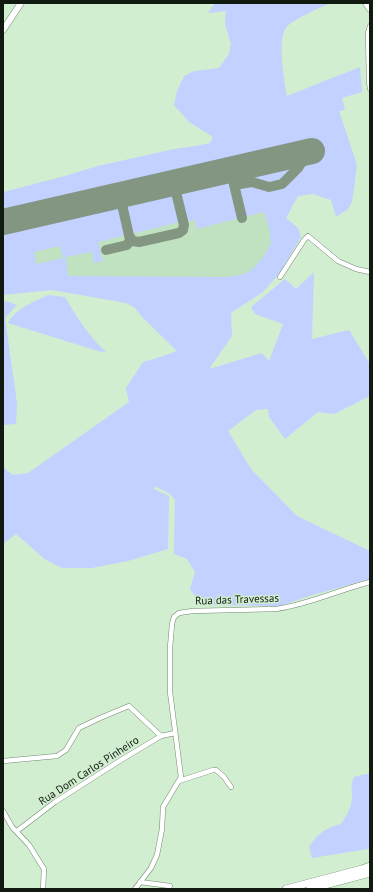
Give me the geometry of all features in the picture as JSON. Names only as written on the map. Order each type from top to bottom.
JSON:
[{"type":"main road","points":[[286,889],[370,866]]},
{"type":"main road","points":[[310,889],[370,873]]},
{"type":"street","points":[[3,30],[21,3]]},
{"type":"street","points":[[370,26],[368,33],[370,89]]},
{"type":"street","points":[[280,277],[308,236],[338,261],[356,269],[370,272]]},
{"type":"street","name":"Rua das Travessas","points":[[175,733],[170,692],[170,648],[174,617],[180,613],[192,611],[288,608],[370,582]]},
{"type":"street","points":[[3,761],[57,756],[66,750],[78,728],[129,706],[161,736]]},
{"type":"street","points":[[134,889],[151,868],[157,855],[162,829],[163,807],[181,777],[175,733]]},
{"type":"street","name":"Rua Dom Carlos Pinheiro","points":[[17,831],[55,802],[121,760],[161,736],[175,733]]},
{"type":"street","points":[[179,782],[216,770],[230,787]]},
{"type":"street","points":[[3,811],[12,827],[29,845],[44,869],[43,889]]},
{"type":"street","points":[[140,882],[170,886]]},
{"type":"shaded area","points":[[215,3],[330,3],[299,18],[286,28],[283,34],[283,71],[287,96],[360,67],[362,92],[342,98],[345,110],[339,111],[357,165],[352,202],[348,209],[336,217],[331,200],[313,194],[298,196],[286,218],[298,228],[301,237],[279,274],[263,292],[231,313],[232,336],[209,369],[262,353],[269,361],[283,324],[255,314],[251,307],[285,279],[296,289],[314,272],[312,339],[349,330],[370,364],[370,396],[334,414],[318,412],[285,439],[269,417],[268,409],[256,410],[228,431],[251,469],[297,516],[370,551],[370,579],[279,606],[201,605],[190,589],[195,572],[187,559],[174,554],[175,500],[170,494],[155,486],[154,489],[169,496],[168,549],[128,561],[92,568],[62,568],[46,560],[16,534],[3,544],[3,465],[6,470],[13,475],[28,473],[129,402],[126,388],[143,362],[177,351],[143,318],[134,307],[126,303],[52,290],[3,295],[3,229],[116,203],[119,206],[126,235],[98,242],[103,261],[94,263],[92,252],[66,257],[68,276],[228,277],[243,274],[255,267],[271,244],[269,227],[264,212],[244,217],[238,188],[251,185],[269,190],[283,186],[305,164],[314,158],[310,144],[3,216],[3,192],[98,166],[174,149],[210,143],[213,137],[189,122],[174,105],[177,91],[184,76],[194,71],[219,68],[229,54],[231,44],[225,24],[226,11],[208,13]],"holes":[[[60,246],[63,258],[36,264],[34,252]]]},
{"type":"shaded area","points":[[324,133],[306,185],[272,219],[299,230],[300,235],[257,278],[3,280],[3,203]]},
{"type":"shaded area","points":[[288,164],[292,165],[292,170],[281,182],[269,185],[252,180],[238,182],[235,178],[237,175]]},
{"type":"shaded area","points":[[225,178],[230,182],[239,218],[197,229],[195,220],[186,220],[179,190],[181,188]]},
{"type":"shaded area","points":[[170,191],[173,192],[180,222],[135,233],[132,232],[125,204],[126,201]]},
{"type":"shaded area","points":[[48,295],[65,297],[88,333],[106,352],[98,351],[8,323],[20,309]]},
{"type":"shaded area","points":[[3,300],[17,305],[5,318],[17,403],[16,424],[3,425]]},
{"type":"shaded area","points":[[370,773],[370,850],[368,849],[312,858],[309,847],[312,842],[331,827],[341,824],[347,814],[351,804],[354,777]]},
{"type":"taxiway","points":[[234,185],[252,182],[269,187],[282,184],[298,168],[308,152]]},
{"type":"taxiway","points":[[224,171],[232,176],[242,218]]},
{"type":"taxiway","points":[[130,237],[133,241],[139,242],[179,233],[183,230],[184,225],[175,188],[174,185],[169,184]]},
{"type":"taxiway","points":[[106,250],[127,245],[130,240],[121,200],[119,197],[115,197]]},
{"type":"runway","points":[[3,222],[312,151]]}]
